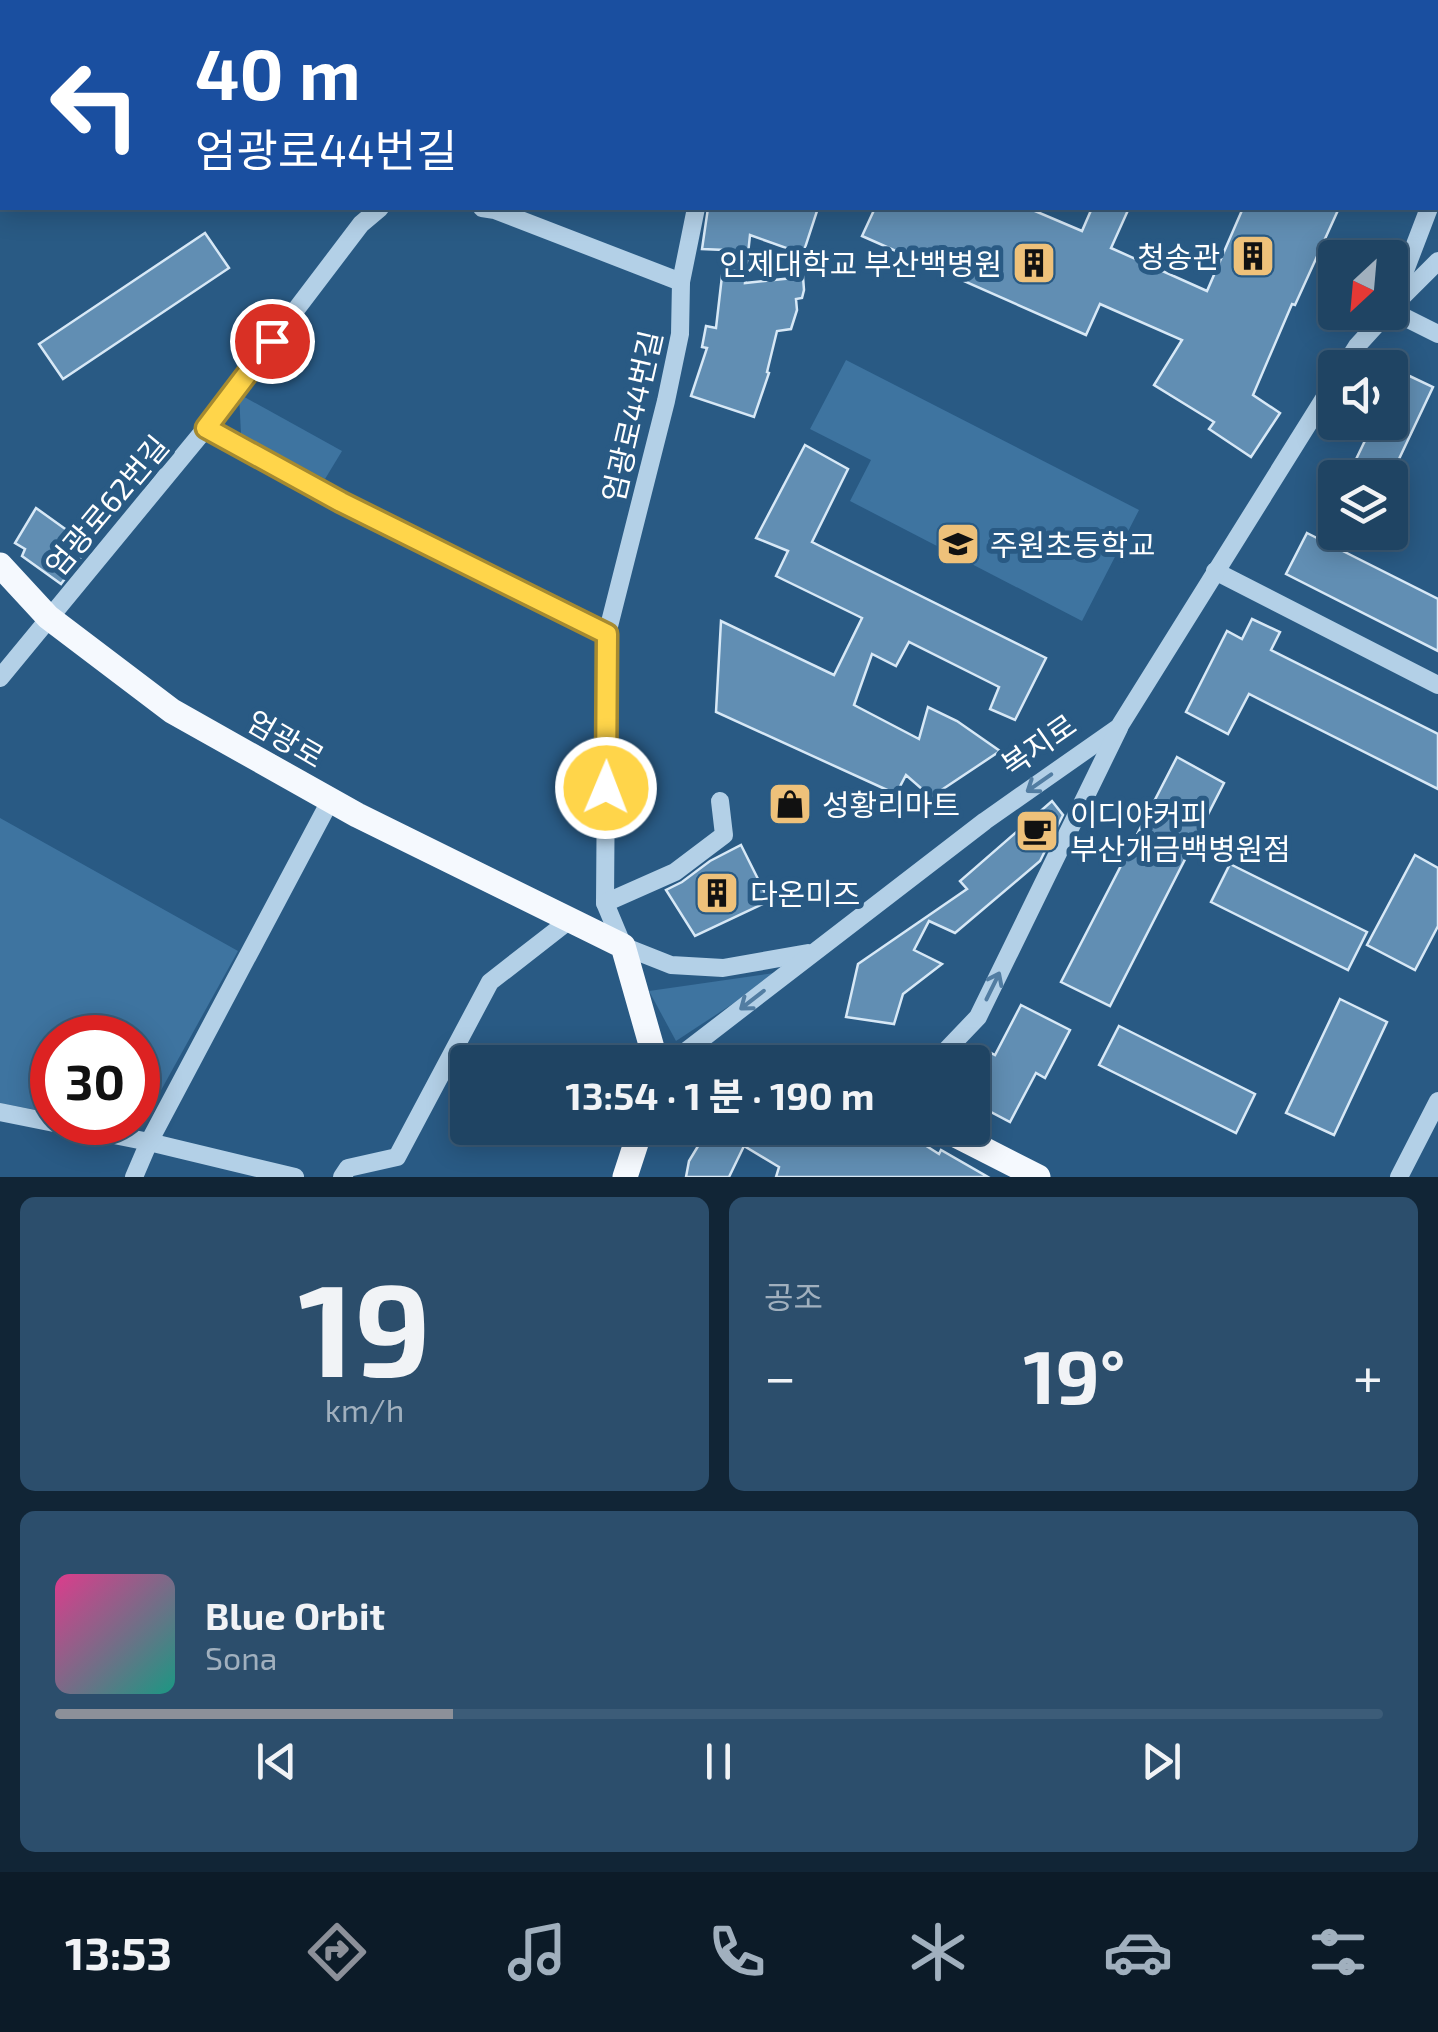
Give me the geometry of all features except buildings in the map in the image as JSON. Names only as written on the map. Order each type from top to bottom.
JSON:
[{"type":"main road","name":"엄광로","points":[[0,565],[48,617],[172,711],[330,800],[623,946]]},
{"type":"main road","points":[[623,946],[651,1045]]},
{"type":"main road","points":[[625,1177],[635,1145]]},
{"type":"main road","points":[[975,1145],[1038,1177]]},
{"type":"street","name":"엄광로62번길","points":[[0,678],[206,428],[362,224],[378,210]]},
{"type":"street","points":[[496,210],[680,282]]},
{"type":"street","name":"엄광로44번길","points":[[623,946],[605,903],[607,634],[677,351],[680,282],[696,210]]},
{"type":"street","points":[[1408,262],[1428,210]]},
{"type":"street","points":[[1408,291],[1438,260]]},
{"type":"street","points":[[1408,320],[1438,334]]},
{"type":"street","points":[[1355,350],[1372,330]]},
{"type":"street","name":"복지로","points":[[694,1045],[985,822],[1119,726],[1318,408]]},
{"type":"street","name":"엄광로62번길","points":[[206,428],[341,502],[607,634]]},
{"type":"street","points":[[1214,571],[1438,685]]},
{"type":"street","points":[[951,1045],[978,1017],[1119,726]]},
{"type":"street","points":[[160,1121],[330,800]]},
{"type":"street","points":[[605,903],[675,872],[724,835],[720,801]]},
{"type":"street","points":[[342,1177],[348,1168],[396,1157],[490,982],[572,920]]},
{"type":"street","points":[[623,946],[671,965],[723,968],[814,952]]},
{"type":"street","points":[[1399,1177],[1438,1100]]},
{"type":"street","points":[[0,1112],[30,1118]]},
{"type":"street","points":[[134,1177],[148,1145]]},
{"type":"street","points":[[160,1145],[295,1177]]},
{"type":"shaded area","points":[[846,360],[1139,510],[1082,621],[850,501],[871,460],[810,429]]},
{"type":"shaded area","points":[[239,394],[342,451],[325,479],[241,434]]},
{"type":"shaded area","points":[[0,818],[238,951],[160,1092],[160,1015],[30,1015],[30,1109],[0,1103]]},
{"type":"shaded area","points":[[781,972],[676,1041],[649,991]]},
{"type":"place","name":"청송관","points":[[1253,256]]},
{"type":"place","name":"인제대학교 부산백병원","points":[[1034,263]]},
{"type":"place","name":"주원초등학교","points":[[958,544]]},
{"type":"place","name":"성황리마트","points":[[790,804]]},
{"type":"place","name":"이디야커피 부산개금백병원점","points":[[1037,831]]},
{"type":"place","name":"다온미즈","points":[[717,893]]},
{"type":"route","points":[[272,341],[206,428],[341,502],[607,634],[606,788]]}]
